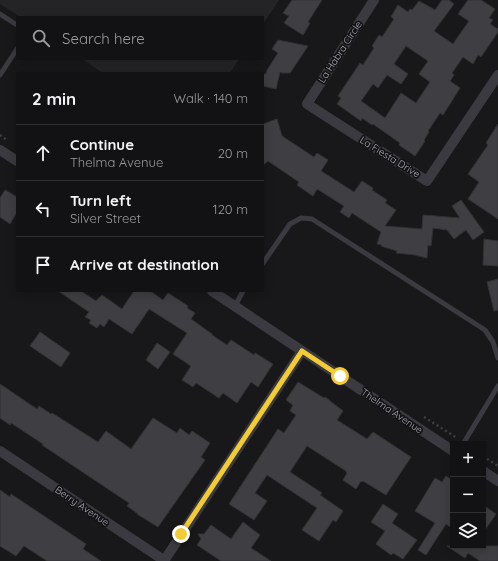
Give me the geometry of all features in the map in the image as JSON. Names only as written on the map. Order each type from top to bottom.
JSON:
[{"type":"street","name":"La Habra Circle","points":[[307,104],[374,0]]},
{"type":"street","name":"La Fiesta Drive","points":[[307,104],[427,181],[498,75]]},
{"type":"street","points":[[0,150],[16,160]]},
{"type":"street","name":"Thelma Avenue","points":[[214,292],[450,449]]},
{"type":"street","points":[[164,561],[302,351]]},
{"type":"street","name":"Berry Avenue","points":[[0,451],[164,561]]},
{"type":"street","points":[[486,473],[498,481]]},
{"type":"lane","points":[[0,14],[16,25]]},
{"type":"lane","points":[[0,75],[16,51]]},
{"type":"lane","points":[[264,262],[290,224],[301,218],[312,219],[485,330],[493,342],[498,358]]},
{"type":"lane","points":[[235,306],[243,292]]},
{"type":"lane","points":[[465,441],[498,386]]},
{"type":"path","points":[[486,458],[498,466]]},
{"type":"shaded area","points":[[0,0],[279,0],[264,22],[264,16],[18,16],[0,4]]},
{"type":"shaded area","points":[[84,60],[238,60],[231,72],[102,72]]},
{"type":"building","points":[[292,0],[322,0],[308,22],[310,23],[303,35],[284,23],[289,16],[283,13]]},
{"type":"building","points":[[442,0],[449,0],[454,4],[434,31],[453,44],[469,21],[458,14],[468,0],[481,0],[495,9],[489,18],[493,20],[490,24],[498,29],[498,32],[481,57],[478,55],[473,64],[463,57],[452,73],[454,75],[450,81],[460,88],[443,115],[440,113],[428,131],[429,132],[424,140],[425,141],[415,156],[399,145],[400,143],[373,124],[372,125],[362,118],[361,121],[337,104],[341,98],[338,96],[360,63],[363,65],[374,48],[372,46],[379,35],[382,37],[394,19],[391,17],[398,5],[408,12],[410,9],[412,10],[419,1],[435,10]],"holes":[[[406,46],[428,61],[419,74],[430,82],[416,103],[401,93],[385,118],[361,101],[373,84],[378,88],[387,75],[401,84],[408,74],[394,64]]]},
{"type":"building","points":[[278,40],[308,46],[290,73],[280,72],[276,89],[264,86],[264,74],[266,74],[278,53],[272,49]]},
{"type":"building","points":[[277,119],[282,136],[314,157],[317,153],[328,160],[321,171],[354,192],[362,181],[373,188],[372,190],[387,200],[385,203],[396,210],[385,226],[422,229],[423,215],[460,218],[452,206],[461,200],[484,232],[473,240],[466,230],[454,239],[447,230],[433,228],[431,246],[428,245],[427,258],[396,253],[397,251],[381,246],[382,245],[377,244],[381,232],[352,213],[349,218],[340,212],[344,206],[317,189],[313,196],[297,185],[299,182],[268,161],[264,164],[264,124]]},
{"type":"building","points":[[498,124],[498,219],[468,199],[479,182],[468,174],[488,145],[486,143]]},
{"type":"building","points":[[5,190],[16,196],[16,214],[10,224],[0,217],[0,198]]},
{"type":"building","points":[[484,239],[498,241],[498,266],[483,265]]},
{"type":"building","points":[[498,279],[498,310],[494,311],[487,282]]},
{"type":"building","points":[[59,292],[82,292],[96,301],[102,295],[122,309],[133,292],[151,292],[163,300],[168,293],[188,306],[187,308],[195,313],[191,319],[212,335],[227,345],[231,340],[254,355],[255,353],[273,364],[258,387],[251,382],[237,403],[223,393],[219,398],[196,383],[193,387],[182,380],[191,366],[173,354],[187,333],[149,309],[132,334],[109,319],[104,327],[100,324],[97,328],[89,323],[91,320],[85,317],[89,312]]},
{"type":"building","points":[[40,332],[70,353],[61,367],[30,346]]},
{"type":"building","points":[[157,343],[170,352],[158,369],[146,360]]},
{"type":"building","points":[[298,382],[324,398],[325,397],[343,411],[337,420],[367,439],[373,432],[411,457],[386,495],[363,481],[361,481],[356,489],[343,480],[347,473],[346,471],[307,446],[290,472],[322,493],[320,495],[343,511],[336,522],[333,520],[319,541],[302,530],[317,508],[267,475],[255,493],[267,501],[254,520],[229,504],[278,429],[284,433],[296,415],[290,411],[293,405],[286,400]]},
{"type":"building","points":[[0,384],[37,409],[39,406],[51,414],[52,413],[98,442],[106,431],[131,449],[153,418],[177,433],[180,428],[189,435],[192,431],[210,443],[201,457],[205,460],[158,527],[127,506],[129,503],[42,445],[43,444],[11,423],[10,425],[0,418]]},
{"type":"building","points":[[446,476],[450,479],[450,527],[446,524],[426,555],[418,550],[435,523],[415,511],[435,478],[442,482]]},
{"type":"building","points":[[0,490],[10,497],[11,494],[86,544],[83,549],[101,561],[47,561],[24,546],[16,556],[0,546]]},
{"type":"building","points":[[383,504],[398,514],[392,523],[417,540],[403,559],[393,553],[391,555],[376,544],[385,531],[371,522]]},
{"type":"building","points":[[486,507],[496,514],[486,529]]},
{"type":"building","points":[[243,522],[260,535],[251,548],[271,561],[221,561],[197,545],[201,539],[198,534],[204,534],[211,525],[231,539]]},
{"type":"building","points":[[486,546],[498,546],[498,561],[480,561],[468,553],[465,558],[452,549],[486,549]]},
{"type":"route","points":[[181,534],[302,351],[340,376]]}]
